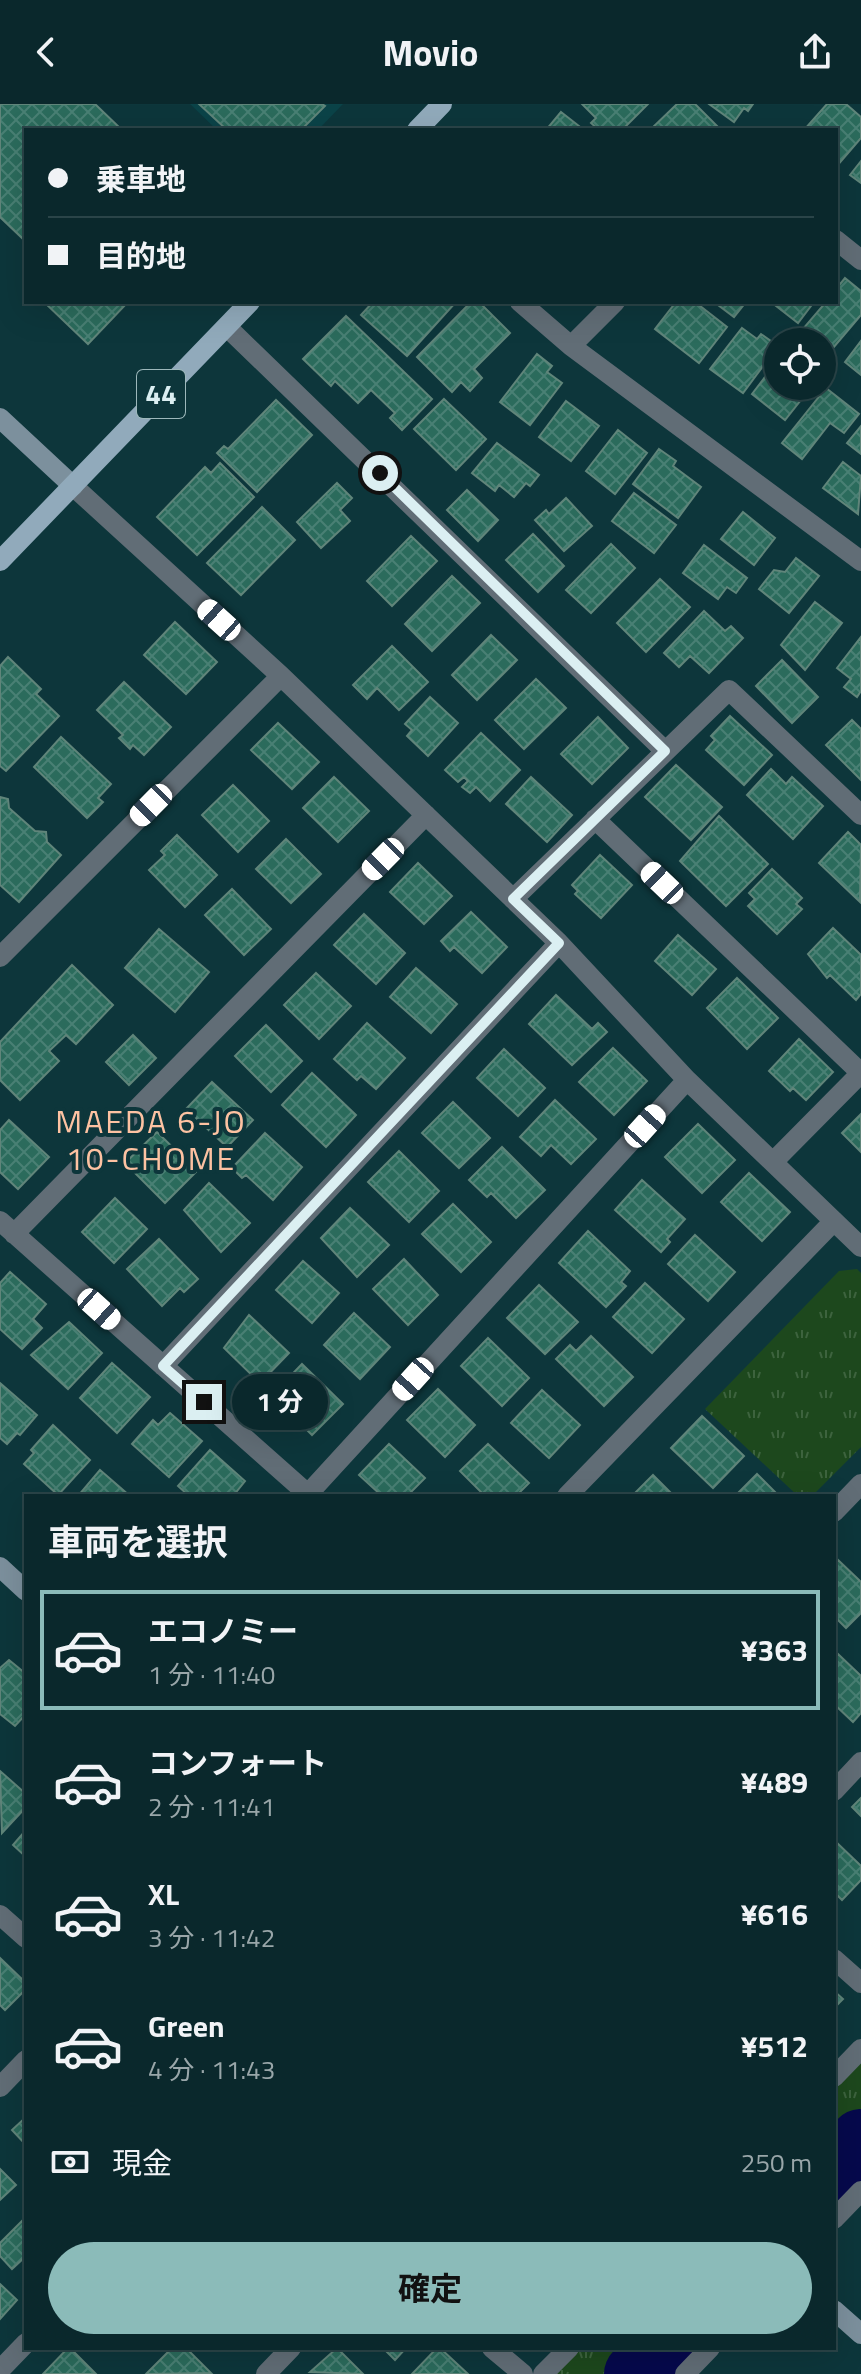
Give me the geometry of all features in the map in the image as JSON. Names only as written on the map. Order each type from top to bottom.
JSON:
[{"type":"main road","points":[[419,128],[442,104]]},
{"type":"main road","name":"44","points":[[0,561],[248,304]]},
{"type":"street","points":[[838,242],[861,260]]},
{"type":"street","points":[[522,304],[571,346],[861,561]]},
{"type":"street","points":[[571,346],[613,304]]},
{"type":"street","points":[[227,327],[665,751]]},
{"type":"street","points":[[0,418],[281,676],[559,943],[687,1080],[861,1247]]},
{"type":"street","points":[[0,957],[281,676]]},
{"type":"street","points":[[513,899],[729,690],[861,815]]},
{"type":"street","points":[[308,1494],[7,1228],[426,815]]},
{"type":"street","points":[[595,819],[861,1073],[773,1162]]},
{"type":"street","points":[[163,1366],[559,943]]},
{"type":"street","points":[[310,1494],[687,1080]]},
{"type":"street","points":[[569,1494],[834,1221]]},
{"type":"street","points":[[836,1510],[861,1484]]},
{"type":"street","points":[[0,1567],[24,1589]]},
{"type":"street","points":[[836,1789],[861,1762]]},
{"type":"street","points":[[0,1915],[24,1936]]},
{"type":"street","points":[[836,1961],[861,1983]]},
{"type":"street","points":[[836,2075],[861,2049]]},
{"type":"street","points":[[0,2087],[24,2062]]},
{"type":"street","points":[[836,2217],[861,2191]]},
{"type":"street","points":[[836,2312],[861,2334]]},
{"type":"street","points":[[0,2370],[24,2345]]},
{"type":"street","points":[[266,2374],[289,2350]]},
{"type":"street","points":[[494,2350],[523,2374]]},
{"type":"street","points":[[543,2374],[567,2350]]},
{"type":"street","points":[[685,2374],[708,2350]]},
{"type":"shaded area","points":[[190,104],[343,104],[320,128],[215,128]]},
{"type":"green space","points":[[857,1269],[861,1273],[861,1447],[814,1494],[796,1494],[705,1409],[839,1271]]},
{"type":"green space","points":[[861,2063],[861,2166],[836,2192],[836,2088]]},
{"type":"green space","points":[[579,2350],[686,2350],[663,2374],[556,2374]]},
{"type":"building","points":[[0,104],[95,104],[120,128],[24,128],[24,240],[0,217]]},
{"type":"building","points":[[199,104],[325,106],[303,128],[225,128]]},
{"type":"building","points":[[582,104],[648,104],[624,128],[597,128],[591,123],[596,118]]},
{"type":"building","points":[[677,104],[695,104],[719,128],[652,128]]},
{"type":"building","points":[[709,104],[753,104],[748,111],[744,108],[734,122]]},
{"type":"building","points":[[827,104],[846,104],[861,117],[861,138],[838,165],[838,128],[806,128]]},
{"type":"building","points":[[561,112],[581,128],[548,128]]},
{"type":"building","points":[[861,161],[861,183],[850,175]]},
{"type":"building","points":[[845,278],[861,291],[861,315],[836,344],[836,328],[804,328],[824,304],[838,304],[838,287]]},
{"type":"building","points":[[46,304],[126,304],[88,344]]},
{"type":"building","points":[[371,304],[454,304],[407,356],[361,315]]},
{"type":"building","points":[[469,304],[481,304],[510,333],[474,369],[482,378],[470,391],[461,382],[452,392],[417,357]]},
{"type":"building","points":[[674,304],[698,304],[727,327],[699,363],[655,329]]},
{"type":"building","points":[[717,304],[744,304],[734,317]]},
{"type":"building","points":[[774,304],[812,304],[798,323]]},
{"type":"building","points":[[346,316],[432,399],[402,430],[390,418],[395,413],[371,390],[358,403],[335,381],[331,386],[303,359]]},
{"type":"building","points":[[742,328],[757,339],[761,334],[764,336],[764,365],[743,393],[710,369]]},
{"type":"building","points":[[861,341],[861,375],[845,362]]},
{"type":"building","points":[[537,354],[552,366],[547,372],[562,383],[530,425],[500,402]]},
{"type":"building","points":[[764,378],[764,400],[801,400],[785,420],[752,394]]},
{"type":"building","points":[[836,396],[859,414],[844,433],[830,423],[802,459],[782,443],[816,400],[836,400]]},
{"type":"building","points":[[444,399],[486,439],[456,470],[414,429]]},
{"type":"building","points":[[276,400],[312,435],[257,492],[217,453],[224,446],[228,449]]},
{"type":"building","points":[[566,401],[599,426],[571,461],[539,437]]},
{"type":"building","points":[[861,426],[861,454],[847,443]]},
{"type":"building","points":[[618,430],[647,453],[615,494],[586,471]]},
{"type":"building","points":[[497,443],[539,475],[530,486],[526,483],[514,497],[499,485],[495,491],[472,473]]},
{"type":"building","points":[[659,449],[676,461],[673,466],[701,487],[678,518],[633,484]]},
{"type":"building","points":[[843,462],[861,476],[858,514],[823,488]]},
{"type":"building","points":[[220,463],[254,497],[197,555],[157,517],[205,467],[211,473]]},
{"type":"building","points":[[337,483],[352,498],[340,510],[350,521],[321,548],[297,522]]},
{"type":"building","points":[[467,490],[498,520],[478,541],[447,510]]},
{"type":"building","points":[[634,493],[676,525],[654,553],[612,521]]},
{"type":"building","points":[[566,498],[592,526],[564,551],[535,520],[546,510],[549,514]]},
{"type":"building","points":[[262,507],[295,540],[241,595],[207,563]]},
{"type":"building","points":[[743,512],[775,538],[754,565],[721,539]]},
{"type":"building","points":[[533,534],[564,566],[538,592],[506,560]]},
{"type":"building","points":[[411,536],[437,561],[392,606],[367,581]]},
{"type":"building","points":[[611,544],[635,568],[591,613],[566,590]]},
{"type":"building","points":[[704,545],[747,578],[736,593],[727,587],[718,599],[683,573]]},
{"type":"building","points":[[796,558],[819,576],[789,613],[759,589],[774,570],[785,572]]},
{"type":"building","points":[[452,576],[480,603],[432,651],[405,624]]},
{"type":"building","points":[[660,579],[690,607],[646,652],[617,623]]},
{"type":"building","points":[[815,602],[842,623],[805,670],[781,645]]},
{"type":"building","points":[[704,611],[725,631],[731,626],[743,638],[709,673],[690,656],[679,667],[664,653]]},
{"type":"building","points":[[175,622],[217,662],[186,694],[144,655]]},
{"type":"building","points":[[491,635],[517,660],[477,700],[452,675]]},
{"type":"building","points":[[861,637],[861,691],[857,697],[844,687],[851,679],[837,668]]},
{"type":"building","points":[[392,646],[428,682],[399,710],[377,688],[367,699],[353,685]]},
{"type":"building","points":[[8,657],[41,689],[36,694],[59,716],[6,771],[0,766],[0,666]]},
{"type":"building","points":[[782,660],[818,697],[792,723],[756,686]]},
{"type":"building","points":[[536,679],[566,708],[524,749],[495,720]]},
{"type":"building","points":[[124,682],[171,727],[144,755],[133,745],[130,749],[119,738],[123,735],[97,710]]},
{"type":"building","points":[[430,697],[458,723],[428,756],[407,736],[412,730],[405,724]]},
{"type":"building","points":[[730,716],[772,755],[744,785],[706,750],[715,740],[711,736]]},
{"type":"building","points":[[598,717],[628,748],[592,784],[561,754]]},
{"type":"building","points":[[852,720],[861,729],[861,780],[826,745]]},
{"type":"building","points":[[278,723],[319,762],[292,789],[251,750]]},
{"type":"building","points":[[481,733],[520,770],[490,801],[476,787],[470,793],[462,787],[468,781],[464,777],[458,782],[445,770]]},
{"type":"building","points":[[61,737],[111,784],[98,798],[103,802],[87,818],[34,767]]},
{"type":"building","points":[[676,765],[722,807],[691,840],[645,797]]},
{"type":"building","points":[[771,769],[786,784],[792,777],[823,806],[793,839],[747,795]]},
{"type":"building","points":[[334,777],[369,811],[338,842],[303,808]]},
{"type":"building","points":[[531,777],[572,815],[547,842],[506,804]]},
{"type":"building","points":[[233,785],[269,821],[238,852],[202,815]]},
{"type":"building","points":[[0,797],[8,799],[9,808],[35,831],[46,832],[47,842],[61,855],[19,902],[0,885]]},
{"type":"building","points":[[719,816],[768,864],[726,906],[680,861]]},
{"type":"building","points":[[848,832],[861,845],[860,902],[819,863]]},
{"type":"building","points":[[177,835],[217,875],[185,907],[149,870],[165,855],[161,851]]},
{"type":"building","points":[[286,839],[321,874],[291,903],[256,869]]},
{"type":"building","points":[[600,855],[632,885],[601,918],[575,894],[578,891],[572,885]]},
{"type":"building","points":[[418,863],[452,896],[424,924],[390,892]]},
{"type":"building","points":[[772,869],[802,898],[796,904],[802,909],[777,934],[748,906],[755,899],[749,893]]},
{"type":"building","points":[[232,889],[271,929],[244,955],[205,915]]},
{"type":"building","points":[[471,912],[507,947],[482,973],[454,947],[450,951],[441,941]]},
{"type":"building","points":[[364,914],[405,953],[376,984],[334,945]]},
{"type":"building","points":[[833,928],[861,955],[861,994],[856,1000],[830,975],[827,978],[808,954]]},
{"type":"building","points":[[159,929],[209,972],[175,1012],[125,968]]},
{"type":"building","points":[[678,935],[716,969],[692,995],[655,961]]},
{"type":"building","points":[[72,965],[113,1005],[76,1044],[66,1035],[49,1051],[59,1061],[20,1100],[0,1080],[0,1042]]},
{"type":"building","points":[[416,968],[457,1004],[431,1033],[390,997]]},
{"type":"building","points":[[316,973],[351,1006],[319,1039],[284,1005]]},
{"type":"building","points":[[737,978],[778,1018],[747,1049],[707,1008]]},
{"type":"building","points":[[556,995],[592,1029],[598,1023],[607,1032],[572,1065],[529,1024]]},
{"type":"building","points":[[367,1023],[405,1058],[376,1089],[361,1076],[357,1080],[334,1059]]},
{"type":"building","points":[[266,1025],[302,1061],[271,1092],[235,1056]]},
{"type":"building","points":[[133,1035],[156,1058],[129,1085],[106,1062]]},
{"type":"building","points":[[799,1039],[833,1072],[806,1100],[793,1088],[790,1091],[769,1071]]},
{"type":"building","points":[[613,1048],[647,1081],[614,1115],[579,1082]]},
{"type":"building","points":[[504,1049],[545,1088],[518,1116],[477,1078]]},
{"type":"building","points":[[312,1073],[356,1115],[326,1147],[282,1105]]},
{"type":"building","points":[[212,1082],[253,1120],[227,1147],[186,1109]]},
{"type":"building","points":[[555,1100],[596,1139],[571,1164],[551,1145],[541,1156],[520,1137]]},
{"type":"building","points":[[453,1102],[490,1138],[459,1168],[422,1133]]},
{"type":"building","points":[[861,1114],[861,1152],[842,1133]]},
{"type":"building","points":[[9,1120],[49,1157],[18,1189],[0,1172],[0,1130]]},
{"type":"building","points":[[698,1124],[735,1160],[702,1193],[665,1157]]},
{"type":"building","points":[[157,1132],[197,1171],[165,1203],[125,1163]]},
{"type":"building","points":[[265,1133],[302,1167],[273,1200],[246,1175],[242,1178],[232,1168]]},
{"type":"building","points":[[502,1147],[545,1190],[516,1218],[491,1193],[487,1197],[469,1180]]},
{"type":"building","points":[[399,1151],[439,1191],[409,1222],[368,1182]]},
{"type":"building","points":[[749,1173],[790,1212],[762,1241],[721,1202]]},
{"type":"building","points":[[642,1180],[685,1219],[667,1239],[670,1242],[661,1252],[615,1210]]},
{"type":"building","points":[[209,1183],[250,1223],[221,1252],[184,1210]]},
{"type":"building","points":[[115,1198],[147,1229],[114,1263],[82,1232]]},
{"type":"building","points":[[453,1204],[491,1242],[461,1272],[422,1234]]},
{"type":"building","points":[[350,1208],[389,1245],[357,1277],[321,1238]]},
{"type":"building","points":[[588,1231],[630,1271],[621,1282],[626,1286],[606,1307],[559,1263]]},
{"type":"building","points":[[695,1235],[735,1272],[708,1301],[668,1264]]},
{"type":"building","points":[[159,1239],[198,1279],[184,1292],[180,1288],[162,1306],[127,1269]]},
{"type":"building","points":[[404,1259],[438,1295],[408,1325],[373,1289]]},
{"type":"building","points":[[303,1261],[339,1293],[312,1323],[276,1290]]},
{"type":"building","points":[[10,1272],[46,1304],[33,1319],[42,1328],[22,1349],[0,1329],[0,1283]]},
{"type":"building","points":[[645,1283],[684,1319],[652,1353],[613,1317]]},
{"type":"building","points":[[539,1285],[578,1322],[545,1354],[507,1318]]},
{"type":"building","points":[[354,1313],[390,1347],[360,1379],[324,1345]]},
{"type":"building","points":[[249,1315],[289,1353],[260,1383],[224,1348]]},
{"type":"building","points":[[69,1322],[102,1353],[68,1389],[31,1355]]},
{"type":"building","points":[[591,1336],[633,1377],[604,1406],[556,1359],[570,1345],[576,1351]]},
{"type":"building","points":[[488,1338],[529,1378],[502,1406],[461,1366]]},
{"type":"building","points":[[112,1363],[150,1397],[117,1433],[80,1398]]},
{"type":"building","points":[[302,1364],[343,1404],[312,1435],[272,1395]]},
{"type":"building","points":[[0,1383],[37,1415],[20,1435],[17,1433],[7,1444],[0,1438]]},
{"type":"building","points":[[438,1389],[475,1425],[445,1457],[407,1420]]},
{"type":"building","points":[[542,1390],[580,1425],[549,1458],[511,1423]]},
{"type":"building","points":[[170,1413],[202,1441],[169,1477],[132,1444],[153,1420],[158,1425]]},
{"type":"building","points":[[702,1416],[744,1456],[713,1488],[671,1448]]},
{"type":"building","points":[[53,1425],[90,1460],[57,1494],[24,1464],[34,1453],[31,1450]]},
{"type":"building","points":[[389,1444],[425,1478],[409,1494],[380,1494],[359,1475]]},
{"type":"building","points":[[488,1444],[529,1483],[518,1494],[483,1494],[460,1471]]},
{"type":"building","points":[[210,1450],[245,1481],[235,1494],[187,1494],[178,1486]]},
{"type":"building","points":[[100,1470],[128,1494],[80,1494]]},
{"type":"building","points":[[757,1474],[777,1494],[737,1494]]},
{"type":"building","points":[[653,1475],[672,1494],[634,1494]]},
{"type":"building","points":[[837,1559],[861,1582],[861,1613],[846,1628],[836,1618]]},
{"type":"building","points":[[838,1654],[861,1676],[861,1713],[853,1722],[836,1706]]},
{"type":"building","points":[[9,1660],[24,1672],[24,1716],[15,1726],[0,1714],[0,1668]]},
{"type":"building","points":[[0,1771],[24,1792],[24,1809],[2,1833]]},
{"type":"building","points":[[861,1798],[861,1816],[852,1807]]},
{"type":"building","points":[[24,1832],[24,1855],[13,1845]]},
{"type":"building","points":[[836,1842],[861,1866],[861,1880],[842,1900],[836,1894]]},
{"type":"building","points":[[0,1958],[24,1981],[24,1991],[5,2010],[0,2005]]},
{"type":"building","points":[[836,1993],[843,1999],[836,2006]]},
{"type":"building","points":[[24,2119],[24,2143],[12,2130]]},
{"type":"building","points":[[0,2169],[16,2185],[0,2200]]},
{"type":"building","points":[[24,2219],[24,2258],[12,2269],[0,2256],[0,2243]]},
{"type":"building","points":[[0,2284],[17,2300],[0,2319]]},
{"type":"building","points":[[66,2350],[72,2350],[96,2374],[43,2374]]},
{"type":"building","points":[[170,2350],[188,2350],[211,2373],[146,2374]]},
{"type":"building","points":[[335,2350],[339,2350],[363,2374],[310,2372]]},
{"type":"building","points":[[385,2350],[404,2350],[395,2360]]},
{"type":"building","points":[[435,2350],[442,2350],[468,2374],[412,2374]]},
{"type":"waterway","points":[[836,2169],[861,2141]]},
{"type":"waterway","points":[[636,2374],[660,2350]]},
{"type":"district","name":"MAEDA 6-JO 10-CHOME","points":[[151,1140]]},
{"type":"route","points":[[204,1402],[163,1366],[559,943],[513,899],[665,751],[380,473]]}]
